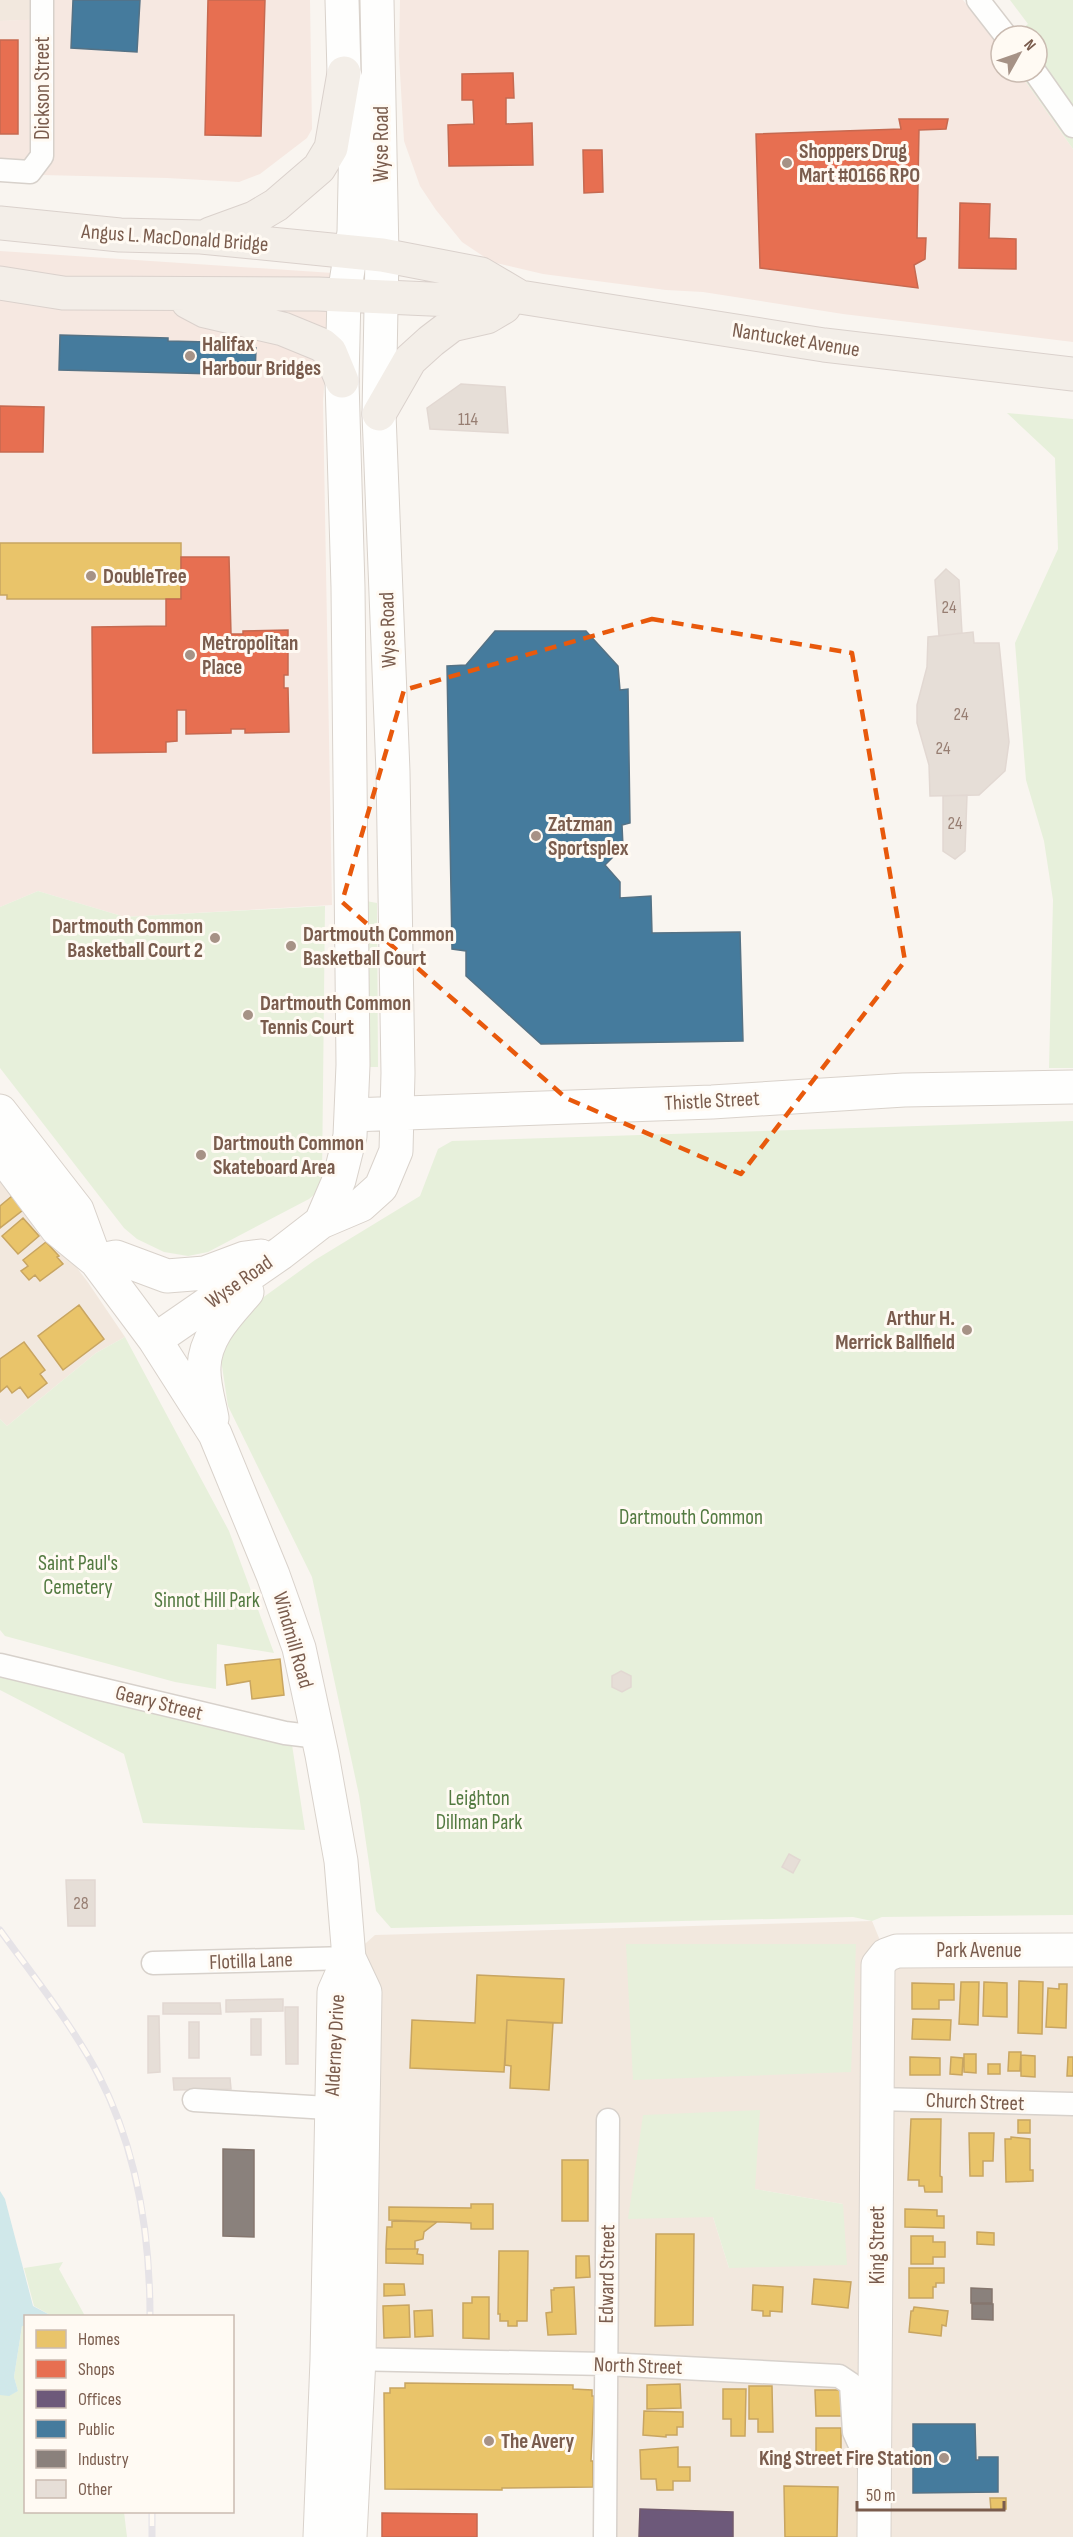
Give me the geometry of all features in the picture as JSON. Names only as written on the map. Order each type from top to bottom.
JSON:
[{"type":"main road","name":"Wyse Road","points":[[155,1340],[281,1253],[321,1222],[361,1205],[381,1186],[396,1151],[399,1114],[393,772],[379,414],[382,296],[355,214],[356,133],[353,101],[344,73],[342,0]]},
{"type":"main road","name":"Wyse Road","points":[[321,1222],[339,1180],[350,1136],[351,1115],[353,976],[348,588],[342,381],[344,295],[367,254],[377,0]]},
{"type":"main road","points":[[201,237],[254,218],[276,205],[319,168],[331,148],[344,73]]},
{"type":"main road","name":"Angus L. MacDonald Bridge","points":[[0,223],[120,235],[201,237],[367,254]]},
{"type":"main road","name":"Nantucket Avenue","points":[[367,254],[481,273],[520,297]]},
{"type":"main road","points":[[0,283],[63,293],[344,295]]},
{"type":"main road","points":[[174,294],[205,311],[283,329],[322,345],[330,352],[342,381]]},
{"type":"main road","name":"Nantucket Avenue","points":[[344,295],[475,301],[520,297],[824,345],[1073,374]]},
{"type":"main road","points":[[379,414],[410,360],[431,341],[452,325],[488,317],[520,297]]},
{"type":"main road","name":"Thistle Street","points":[[351,1115],[712,1102],[904,1090],[1073,1088]]},
{"type":"main road","name":"Windmill Road","points":[[0,1111],[77,1210],[96,1261]]},
{"type":"main road","name":"Windmill Road","points":[[0,1153],[57,1229],[96,1261],[155,1340],[215,1434],[273,1575],[299,1648],[341,1862],[349,1958]]},
{"type":"main road","points":[[96,1261],[116,1257],[167,1276],[205,1273],[245,1258],[281,1253]]},
{"type":"main road","points":[[215,1434],[204,1368],[207,1351],[216,1327],[281,1253]]},
{"type":"main road","name":"Park Avenue","points":[[886,1955],[897,1951],[1073,1950]]},
{"type":"main road","name":"King Street","points":[[874,2537],[878,2099],[876,1988],[878,1965],[886,1955]]},
{"type":"main road","name":"Alderney Drive","points":[[320,2537],[327,2360],[334,1992],[349,1958]]},
{"type":"main road","name":"Alderney Drive","points":[[349,1958],[365,1992],[359,2358],[350,2537]]},
{"type":"street","name":"Dickson Street","points":[[0,170],[30,172],[42,156],[42,0]]},
{"type":"street","points":[[978,0],[997,24]]},
{"type":"street","points":[[1043,84],[1073,126]]},
{"type":"street","name":"Geary Street","points":[[0,1665],[285,1733],[318,1737]]},
{"type":"street","name":"Flotilla Lane","points":[[153,1963],[349,1958]]},
{"type":"street","name":"Church Street","points":[[878,2099],[1073,2104]]},
{"type":"street","points":[[194,2100],[364,2110]]},
{"type":"street","name":"Edward Street","points":[[605,2537],[608,2120]]},
{"type":"street","name":"North Street","points":[[327,2360],[359,2358],[606,2364],[839,2376],[851,2384],[854,2432],[873,2474]]},
{"type":"highlighted area","points":[[652,619],[852,653],[905,961],[741,1174],[566,1098],[342,902],[404,690]]},
{"type":"shaded area","points":[[0,0],[44,0],[44,20],[0,21]]},
{"type":"shaded area","points":[[44,0],[310,0],[312,129],[307,138],[260,174],[239,182],[0,174],[0,21],[44,19]]},
{"type":"shaded area","points":[[400,0],[963,0],[989,31],[989,84],[1027,84],[1073,149],[1073,342],[843,314],[703,292],[666,290],[543,274],[492,262],[462,242],[420,186],[404,141],[399,56]]},
{"type":"shaded area","points":[[0,251],[333,273],[323,401],[332,905],[125,917],[38,891],[0,907]]},
{"type":"shaded area","points":[[0,1168],[87,1281],[125,1337],[96,1353],[7,1426],[0,1419]]},
{"type":"shaded area","points":[[872,1921],[886,1955],[1073,1950],[1073,2537],[605,2537],[606,2364],[359,2358],[349,1958],[375,1935]],"holes":[[[754,2189],[843,2204],[729,2268],[713,2217]]]},
{"type":"green space","points":[[1010,0],[1073,0],[1073,149],[1027,84],[1049,84],[1049,24],[1028,24]]},
{"type":"green space","points":[[1007,413],[1073,419],[1073,1068],[1049,1068],[1053,900],[1044,841],[1026,780],[1015,643],[1058,549],[1055,458]]},
{"type":"green space","points":[[38,891],[125,917],[325,906],[322,1178],[316,1193],[309,1199],[208,1252],[188,1256],[164,1252],[137,1239],[124,1228],[0,1068],[0,907]]},
{"type":"green space","points":[[366,901],[377,903],[378,1067],[367,1067]]},
{"type":"green space","name":"Dartmouth Common","points":[[1073,1121],[1073,1915],[882,1917],[872,1921],[853,1917],[391,1928],[376,1911],[359,1795],[312,1577],[228,1406],[220,1353],[250,1307],[315,1260],[420,1196],[438,1149],[452,1141]]},
{"type":"green space","points":[[125,1337],[229,1531],[274,1653],[217,1644],[216,1689],[175,1682],[5,1636],[0,1630],[0,1419],[7,1426],[96,1353]]},
{"type":"green space","points":[[0,1677],[291,1738],[305,1830],[143,1823],[124,1754],[0,1690]]},
{"type":"green space","points":[[626,1944],[856,1944],[851,2072],[633,2080]]},
{"type":"green space","points":[[760,2110],[755,2189],[843,2204],[847,2265],[729,2268],[713,2217],[628,2219],[643,2115]]},
{"type":"green space","points":[[63,2262],[59,2269],[84,2315],[50,2315],[34,2306],[24,2268]]},
{"type":"green space","points":[[22,2326],[24,2326],[24,2513],[124,2513],[127,2537],[0,2537],[0,2395],[9,2395],[18,2391],[14,2377]]},
{"type":"water","points":[[0,2191],[5,2199],[33,2306],[50,2315],[24,2315],[14,2377],[18,2391],[9,2396],[0,2395]]},
{"type":"building: Homes","name":"DoubleTree","points":[[0,543],[181,543],[181,599],[7,599],[7,595],[0,595]]},
{"type":"building: Homes","points":[[12,1196],[23,1210],[0,1228],[0,1206]]},
{"type":"building: Homes","points":[[23,1218],[39,1236],[18,1254],[2,1236]]},
{"type":"building: Homes","points":[[46,1242],[63,1264],[40,1281],[35,1275],[29,1280],[21,1271],[28,1266],[23,1260]]},
{"type":"building: Homes","points":[[79,1305],[104,1339],[63,1370],[38,1336]]},
{"type":"building: Homes","points":[[24,1342],[45,1370],[40,1374],[47,1383],[28,1398],[20,1387],[12,1393],[7,1386],[0,1392],[0,1359]]},
{"type":"building: Homes","points":[[280,1659],[284,1695],[252,1699],[250,1681],[227,1685],[225,1665]]},
{"type":"building: Homes","points":[[477,1975],[564,1979],[562,2023],[507,2020],[504,2072],[410,2068],[412,2020],[475,2023]]},
{"type":"building: Homes","points":[[1019,1981],[1043,1982],[1042,2034],[1018,2033]]},
{"type":"building: Homes","points":[[961,1982],[979,1982],[978,2025],[959,2024]]},
{"type":"building: Homes","points":[[984,1982],[1007,1983],[1007,2017],[983,2016]]},
{"type":"building: Homes","points":[[912,1983],[954,1984],[954,2000],[939,2000],[939,2009],[912,2009]]},
{"type":"building: Homes","points":[[1059,1984],[1067,1984],[1066,2028],[1046,2027],[1048,1988],[1059,1989]]},
{"type":"building: Homes","points":[[913,2019],[951,2020],[950,2040],[912,2039]]},
{"type":"building: Homes","points":[[507,2020],[553,2023],[549,2090],[510,2088],[511,2066],[505,2065]]},
{"type":"building: Homes","points":[[1009,2052],[1021,2052],[1020,2071],[1008,2071]]},
{"type":"building: Homes","points":[[964,2054],[976,2054],[976,2073],[964,2072]]},
{"type":"building: Homes","points":[[1021,2055],[1035,2056],[1035,2077],[1021,2076]]},
{"type":"building: Homes","points":[[910,2057],[940,2058],[940,2075],[910,2075]]},
{"type":"building: Homes","points":[[951,2057],[963,2058],[962,2075],[950,2074]]},
{"type":"building: Homes","points":[[1068,2057],[1073,2057],[1073,2076],[1067,2076]]},
{"type":"building: Homes","points":[[988,2064],[1000,2064],[1000,2074],[988,2074]]},
{"type":"building: Homes","points":[[911,2119],[941,2119],[942,2192],[925,2192],[924,2186],[919,2186],[919,2180],[908,2180]]},
{"type":"building: Homes","points":[[1018,2120],[1030,2120],[1030,2133],[1018,2133]]},
{"type":"building: Homes","points":[[969,2133],[994,2133],[993,2161],[983,2161],[983,2176],[970,2176]]},
{"type":"building: Homes","points":[[1011,2137],[1030,2139],[1030,2170],[1033,2170],[1033,2181],[1006,2182],[1005,2139],[1011,2139]]},
{"type":"building: Homes","points":[[562,2160],[588,2160],[588,2221],[562,2221]]},
{"type":"building: Homes","points":[[471,2204],[493,2204],[493,2229],[471,2229],[471,2223],[389,2220],[389,2207],[471,2208]]},
{"type":"building: Homes","points":[[905,2209],[937,2210],[937,2216],[944,2216],[944,2228],[905,2227]]},
{"type":"building: Homes","points":[[392,2221],[437,2222],[424,2232],[423,2239],[415,2241],[415,2249],[386,2249],[387,2227],[392,2227]]},
{"type":"building: Homes","points":[[977,2232],[994,2233],[994,2245],[977,2244]]},
{"type":"building: Homes","points":[[656,2234],[694,2234],[693,2325],[655,2326]]},
{"type":"building: Homes","points":[[911,2236],[933,2236],[933,2242],[945,2242],[945,2257],[933,2257],[933,2264],[911,2264]]},
{"type":"building: Homes","points":[[386,2249],[418,2249],[417,2254],[423,2255],[423,2264],[386,2263]]},
{"type":"building: Homes","points":[[499,2251],[528,2251],[527,2321],[517,2321],[517,2326],[508,2326],[508,2321],[500,2321],[500,2314],[498,2314]]},
{"type":"building: Homes","points":[[576,2256],[589,2256],[590,2277],[576,2278]]},
{"type":"building: Homes","points":[[909,2268],[944,2268],[944,2283],[936,2283],[936,2287],[933,2287],[933,2298],[909,2298]]},
{"type":"building: Homes","points":[[814,2279],[851,2282],[848,2308],[812,2304]]},
{"type":"building: Homes","points":[[384,2284],[404,2284],[405,2295],[384,2296]]},
{"type":"building: Homes","points":[[753,2285],[783,2287],[782,2312],[770,2311],[770,2316],[763,2316],[763,2311],[752,2310]]},
{"type":"building: Homes","points":[[574,2287],[576,2334],[548,2335],[546,2313],[552,2312],[551,2290]]},
{"type":"building: Homes","points":[[472,2297],[489,2297],[489,2339],[463,2338],[463,2303],[472,2303]]},
{"type":"building: Homes","points":[[409,2305],[410,2337],[384,2338],[383,2306]]},
{"type":"building: Homes","points":[[914,2307],[948,2311],[946,2326],[942,2325],[941,2336],[909,2332],[911,2311]]},
{"type":"building: Homes","points":[[432,2310],[433,2336],[415,2337],[414,2311]]},
{"type":"building: Homes","name":"The Avery","points":[[405,2383],[573,2385],[573,2389],[592,2390],[592,2396],[594,2396],[591,2461],[593,2461],[593,2487],[502,2488],[502,2490],[385,2489],[384,2393],[390,2393],[390,2388],[405,2388]]},
{"type":"building: Homes","points":[[680,2384],[681,2408],[647,2409],[647,2385]]},
{"type":"building: Homes","points":[[749,2386],[772,2386],[773,2432],[758,2432],[758,2419],[749,2419]]},
{"type":"building: Homes","points":[[723,2389],[746,2389],[745,2436],[731,2436],[731,2419],[723,2419]]},
{"type":"building: Homes","points":[[815,2390],[843,2390],[843,2416],[816,2416]]},
{"type":"building: Homes","points":[[644,2411],[683,2412],[683,2427],[677,2427],[677,2435],[666,2435],[666,2437],[643,2435]]},
{"type":"building: Homes","points":[[816,2428],[841,2428],[841,2462],[816,2462]]},
{"type":"building: Homes","points":[[678,2447],[678,2467],[690,2467],[690,2481],[673,2481],[673,2490],[657,2490],[656,2479],[641,2479],[640,2450]]},
{"type":"building: Homes","points":[[784,2486],[838,2487],[837,2537],[785,2537]]},
{"type":"building: Homes","points":[[990,2498],[1006,2498],[1006,2509],[991,2510]]},
{"type":"building: Shops","points":[[208,0],[265,0],[261,136],[205,135]]},
{"type":"building: Shops","points":[[0,40],[18,40],[18,134],[0,134]]},
{"type":"building: Shops","points":[[513,73],[514,98],[506,98],[506,124],[532,123],[533,165],[449,166],[448,125],[474,124],[473,100],[462,100],[462,74]]},
{"type":"building: Shops","points":[[899,119],[948,119],[946,129],[919,130],[917,238],[926,238],[925,259],[914,265],[918,288],[760,268],[756,134],[901,129]]},
{"type":"building: Shops","points":[[583,150],[602,150],[603,192],[584,193]]},
{"type":"building: Shops","points":[[960,203],[990,204],[989,238],[1016,239],[1016,269],[959,268]]},
{"type":"building: Shops","points":[[0,406],[44,407],[43,452],[0,452]]},
{"type":"building: Shops","name":"Metropolitan Place","points":[[181,557],[229,557],[231,634],[243,634],[243,631],[288,630],[288,675],[284,675],[284,688],[288,688],[289,732],[245,733],[245,729],[231,729],[231,733],[186,734],[186,710],[177,710],[177,741],[166,742],[166,752],[93,753],[92,627],[166,626],[166,599],[181,599]]},
{"type":"building: Shops","points":[[382,2513],[477,2514],[477,2537],[382,2537]]},
{"type":"building: Offices","points":[[640,2509],[733,2512],[733,2537],[639,2537]]},
{"type":"building: Public","points":[[73,0],[140,0],[137,52],[71,48]]},
{"type":"building: Public","points":[[60,335],[168,338],[168,341],[208,342],[208,347],[256,348],[255,375],[59,370]]},
{"type":"building: Public","name":"Zatzman Sportsplex","points":[[495,631],[586,631],[618,666],[620,690],[628,689],[630,823],[622,825],[623,847],[605,865],[620,882],[620,898],[651,896],[652,933],[740,932],[743,1041],[541,1044],[466,976],[466,951],[452,949],[447,666],[466,665]]},
{"type":"building: Public","name":"King Street Fire Station","points":[[913,2424],[975,2424],[976,2460],[979,2460],[979,2457],[998,2457],[998,2492],[913,2493]]},
{"type":"building: Industry","points":[[223,2149],[254,2150],[254,2237],[223,2236]]},
{"type":"building: Industry","points":[[971,2288],[992,2289],[992,2303],[971,2303]]},
{"type":"building: Industry","points":[[972,2304],[993,2304],[993,2320],[972,2319]]},
{"type":"building: Other","points":[[461,384],[505,387],[508,433],[430,429],[427,408]]},
{"type":"building: Other","points":[[946,569],[959,580],[962,633],[939,636],[935,580]]},
{"type":"building: Other","points":[[973,632],[974,643],[999,643],[1009,742],[1005,771],[979,795],[930,796],[929,765],[917,723],[917,705],[927,667],[928,637]]},
{"type":"building: Other","points":[[967,795],[965,851],[955,859],[943,851],[943,796]]},
{"type":"building: Other","points":[[621,1671],[631,1676],[631,1687],[622,1692],[612,1687],[612,1676]]},
{"type":"building: Other","points":[[789,1854],[800,1860],[793,1873],[782,1867]]},
{"type":"building: Other","points":[[66,1880],[95,1880],[95,1926],[68,1926]]},
{"type":"building: Other","points":[[283,1999],[283,2011],[226,2012],[226,2000]]},
{"type":"building: Other","points":[[163,2003],[220,2003],[221,2014],[163,2014]]},
{"type":"building: Other","points":[[285,2007],[298,2007],[298,2064],[286,2064]]},
{"type":"building: Other","points":[[148,2016],[159,2016],[160,2072],[148,2073]]},
{"type":"building: Other","points":[[251,2019],[261,2019],[261,2055],[251,2055]]},
{"type":"building: Other","points":[[189,2022],[199,2022],[199,2058],[189,2058]]},
{"type":"building: Other","points":[[173,2078],[230,2078],[231,2089],[174,2090]]},
{"type":"railway","points":[[0,1930],[52,2000],[76,2037],[98,2074],[123,2132],[132,2161],[144,2222],[150,2315]]},
{"type":"railway","points":[[152,2513],[152,2537]]},
{"type":"place","name":"Shoppers Drug Mart #0166 RPO","points":[[787,163]]},
{"type":"place","name":"Halifax Harbour Bridges","points":[[190,356]]},
{"type":"place","name":"DoubleTree","points":[[91,576]]},
{"type":"place","name":"Metropolitan Place","points":[[190,655]]},
{"type":"place","name":"Zatzman Sportsplex","points":[[536,836]]},
{"type":"place","name":"Dartmouth Common Basketball Court 2","points":[[215,938]]},
{"type":"place","name":"Dartmouth Common Basketball Court","points":[[291,946]]},
{"type":"place","name":"Dartmouth Common Tennis Court","points":[[248,1015]]},
{"type":"place","name":"Dartmouth Common Skateboard Area","points":[[201,1155]]},
{"type":"place","name":"Arthur H. Merrick Ballfield","points":[[967,1330]]},
{"type":"place","name":"The Avery","points":[[489,2441]]},
{"type":"place","name":"King Street Fire Station","points":[[944,2458]]},
{"type":"park label","name":"Saint Paul's Cemetery","points":[[78,1575]]},
{"type":"park label","name":"Sinnot Hill Park","points":[[207,1600]]},
{"type":"park label","name":"Leighton Dillman Park","points":[[479,1810]]}]
